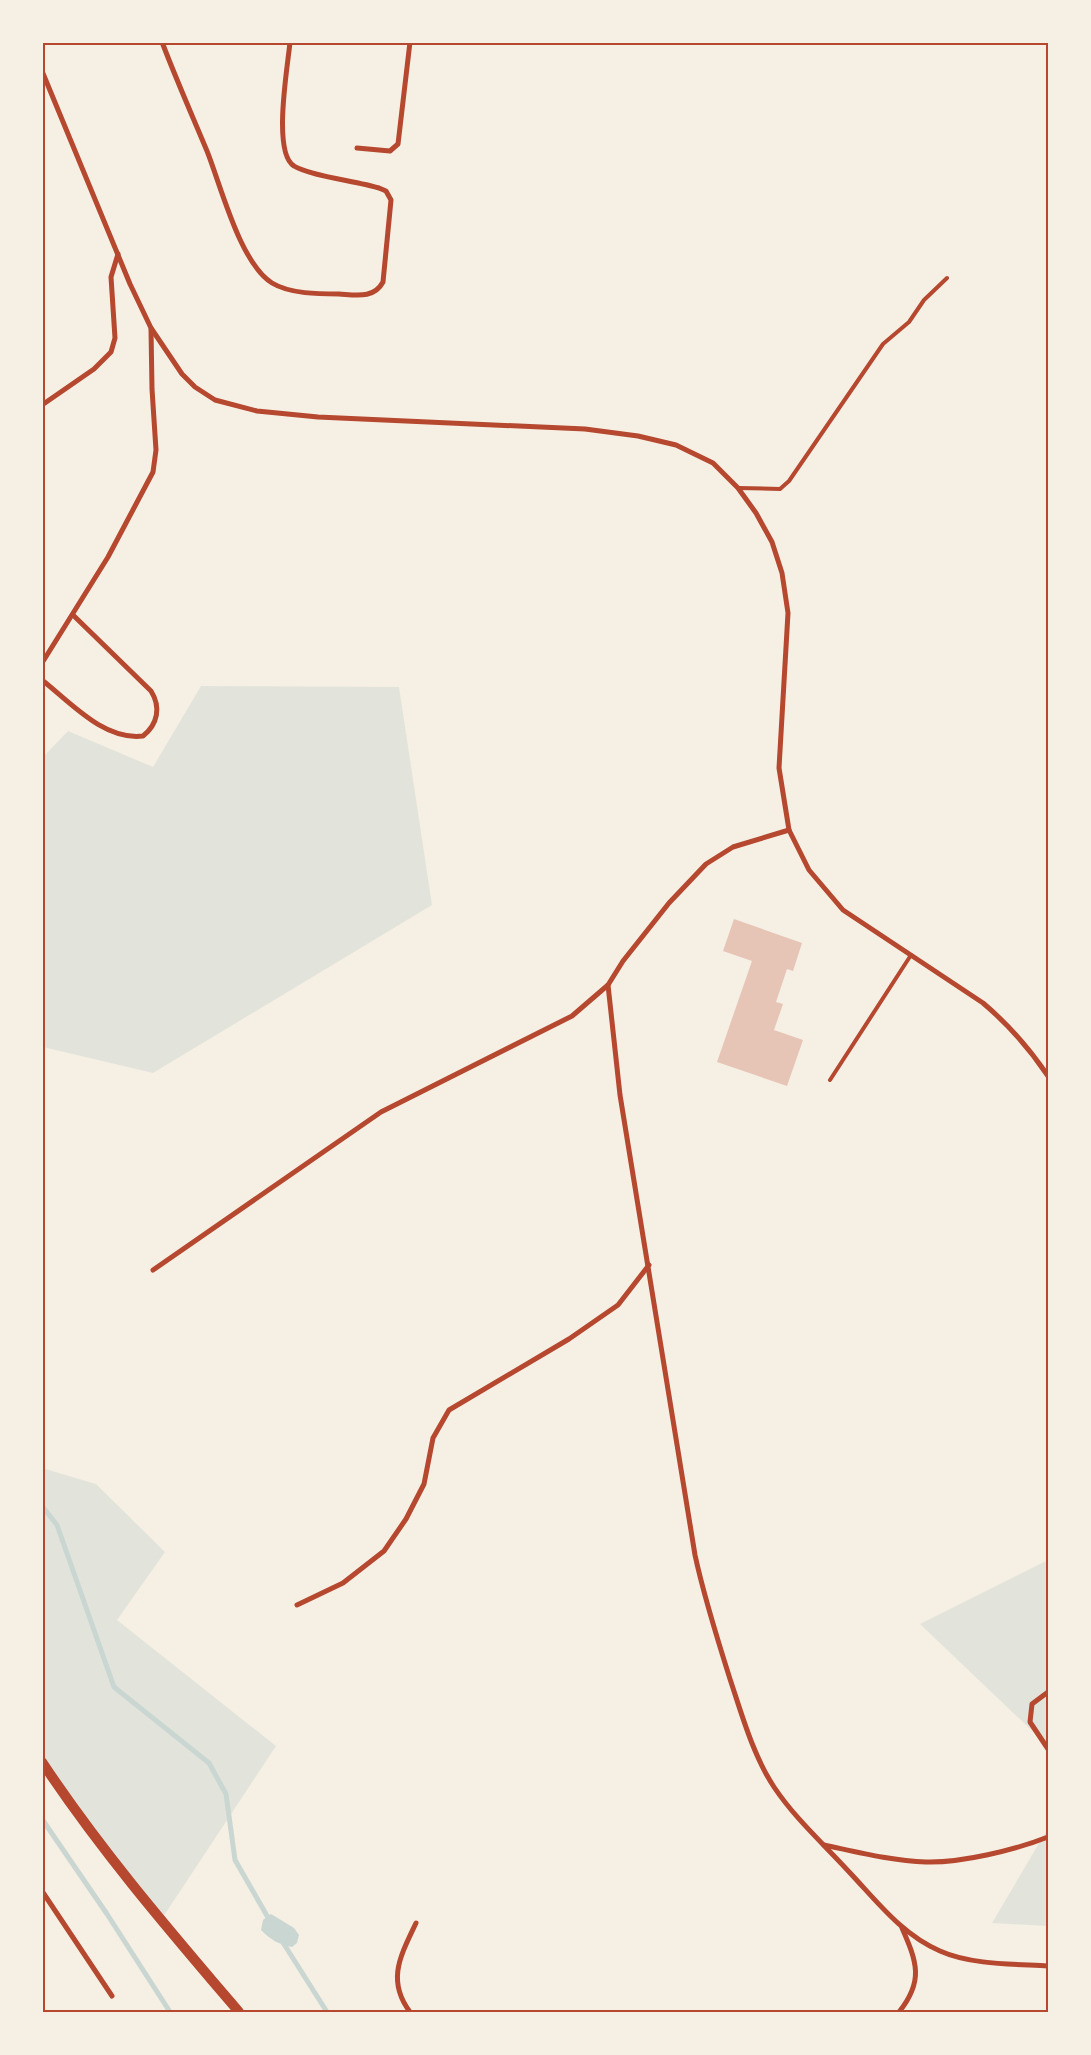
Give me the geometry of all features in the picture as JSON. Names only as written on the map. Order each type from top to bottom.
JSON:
[{"type":"main road","points":[[42,1762],[76,1813],[116,1866],[239,2012]]},
{"type":"street","points":[[162,42],[230,214],[256,267],[273,283],[282,287],[326,294],[369,295],[379,290],[383,282],[391,200],[386,191],[379,188],[309,171],[293,166],[289,162],[282,137],[290,42]]},
{"type":"street","points":[[357,148],[390,151],[398,144],[410,42]]},
{"type":"street","points":[[42,71],[130,284],[151,328],[182,374],[195,387],[215,400],[244,409],[318,417],[543,426],[638,436],[676,445],[713,463],[738,488],[756,513],[772,542],[786,591],[788,613],[779,768],[789,830],[809,870],[843,910],[912,955],[999,1017],[1019,1036],[1048,1076]]},
{"type":"street","points":[[42,405],[94,369],[111,352],[115,338],[110,277],[118,254]]},
{"type":"street","points":[[42,663],[73,615],[135,509],[153,472],[156,450],[151,328]]},
{"type":"street","points":[[42,680],[94,722],[125,737],[143,736],[154,724],[156,700],[151,691],[73,615]]},
{"type":"street","points":[[152,1270],[382,1112],[572,1016],[608,985],[623,960],[669,903],[706,864],[733,847],[789,830]]},
{"type":"street","points":[[608,985],[620,1095],[649,1265],[668,1395],[703,1594],[740,1710],[763,1769],[775,1789],[824,1845],[902,1928],[941,1952],[961,1958],[1009,1964],[1048,1966]]},
{"type":"street","points":[[297,1605],[343,1583],[384,1551],[406,1519],[424,1484],[433,1438],[449,1410],[569,1340],[618,1305],[649,1265]]},
{"type":"street","points":[[1048,1692],[1032,1704],[1030,1722],[1048,1749]]},
{"type":"street","points":[[824,1845],[924,1862],[948,1862],[1030,1844],[1048,1838]]},
{"type":"street","points":[[42,1891],[112,1996]]},
{"type":"street","points":[[410,2012],[402,2002],[397,1987],[397,1973],[401,1954],[416,1923]]},
{"type":"street","points":[[899,2012],[910,1998],[917,1976],[914,1956],[902,1928]]},
{"type":"lane","points":[[738,488],[780,489],[789,482],[883,344],[909,322],[924,300],[947,278]]},
{"type":"lane","points":[[830,1080],[912,955]]},
{"type":"shaded area","points":[[201,686],[399,687],[432,905],[153,1073],[43,1047],[43,757],[68,731],[153,767]]},
{"type":"shaded area","points":[[42,1468],[96,1484],[165,1552],[117,1620],[276,1746],[161,1920],[43,1762]]},
{"type":"shaded area","points":[[1048,1560],[1048,1746],[920,1624]]},
{"type":"shaded area","points":[[1048,1828],[1048,1926],[992,1923]]},
{"type":"shaded area","points":[[271,1914],[294,1928],[299,1935],[297,1943],[292,1947],[275,1941],[261,1930],[263,1920]]},
{"type":"building","points":[[734,919],[802,943],[793,971],[787,969],[776,1002],[783,1004],[774,1030],[803,1040],[787,1086],[717,1062],[752,961],[723,951]]},
{"type":"waterway","points":[[42,1506],[57,1525],[114,1687],[209,1763],[226,1794],[235,1860],[270,1921]]},
{"type":"waterway","points":[[42,1819],[107,1914],[170,2012]]},
{"type":"waterway","points":[[282,1941],[327,2012]]}]
